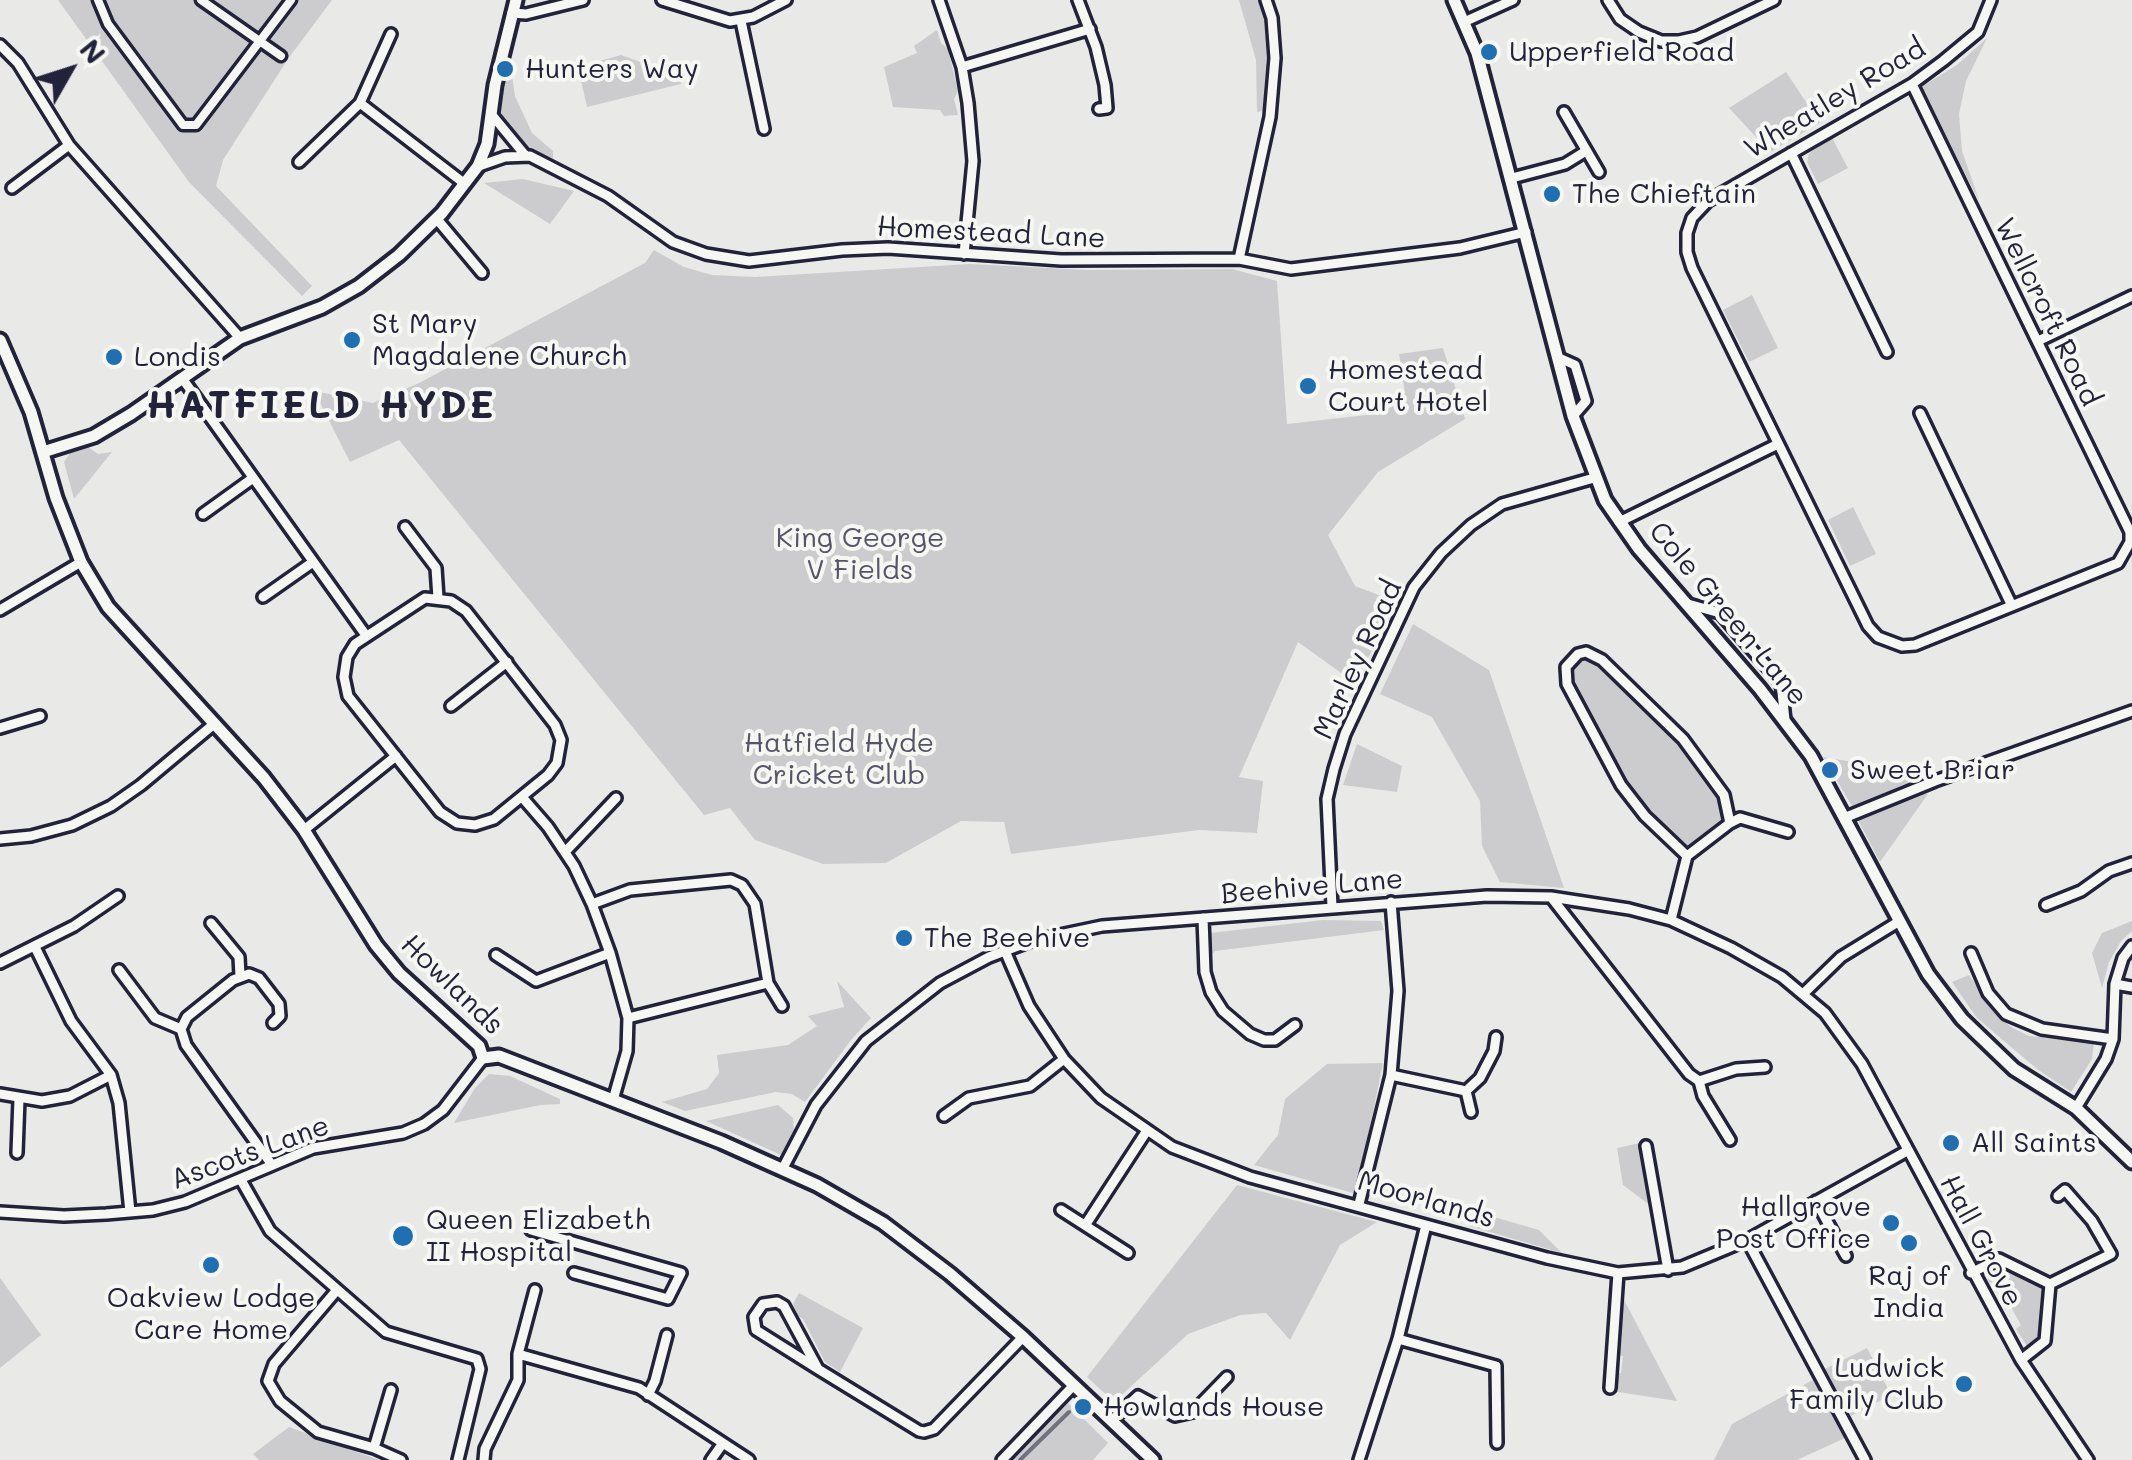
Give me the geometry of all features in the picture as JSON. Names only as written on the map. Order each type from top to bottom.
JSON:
[{"type":"street","points":[[98,0],[108,24],[183,125],[196,125],[292,0]]},
{"type":"street","points":[[201,0],[281,56]]},
{"type":"street","points":[[43,452],[94,436],[240,338],[322,307],[359,286],[400,254],[436,218],[478,166],[487,144],[495,85],[516,0]]},
{"type":"street","points":[[512,14],[583,0]]},
{"type":"street","points":[[662,0],[716,19],[741,20],[786,0]]},
{"type":"street","points":[[938,0],[962,67],[972,161],[964,254]]},
{"type":"street","points":[[1078,0],[1105,85],[1107,108],[1098,109]]},
{"type":"street","points":[[1239,259],[1270,117],[1276,58],[1266,0]]},
{"type":"street","name":"Cole Green Lane","points":[[1454,0],[1477,53],[1573,416],[1594,478],[1619,522],[1786,720],[1811,756],[1928,974],[1991,1050],[2076,1108],[2132,1162]]},
{"type":"street","points":[[1464,22],[1514,0]]},
{"type":"street","points":[[1608,0],[1620,19],[1639,32],[1679,41],[1697,37],[1774,0]]},
{"type":"street","points":[[1991,2],[2004,0]]},
{"type":"street","name":"Wheatley Road","points":[[1778,444],[1692,268],[1687,233],[1699,208],[1912,84],[1978,32],[1991,2]]},
{"type":"street","points":[[741,20],[764,129]]},
{"type":"street","points":[[962,67],[1090,29]]},
{"type":"street","points":[[299,162],[360,103],[390,34]]},
{"type":"street","points":[[0,45],[18,63],[69,145],[240,338]]},
{"type":"street","name":"Wellcroft Road","points":[[1778,444],[1868,626],[1878,637],[1902,646],[1915,646],[2118,563],[2130,542],[2130,532],[1912,84]]},
{"type":"street","points":[[360,103],[465,184]]},
{"type":"street","points":[[1564,112],[1598,172]]},
{"type":"street","points":[[492,115],[525,155]]},
{"type":"street","points":[[12,188],[69,145]]},
{"type":"street","points":[[1512,178],[1565,164],[1586,151]]},
{"type":"street","points":[[1791,153],[1887,352]]},
{"type":"street","points":[[478,166],[525,155]]},
{"type":"street","name":"Homestead Lane","points":[[525,155],[540,159],[608,196],[674,242],[727,259],[749,261],[888,248],[1061,260],[1239,259],[1291,269],[1320,268],[1460,248],[1526,232]]},
{"type":"street","points":[[436,218],[482,273]]},
{"type":"street","points":[[2038,341],[2132,296]]},
{"type":"street","name":"Howlands","points":[[0,340],[16,372],[80,562],[120,623],[264,778],[304,830],[376,945],[420,994],[479,1046],[484,1058],[499,1056],[783,1168],[882,1223],[950,1274],[1022,1337],[1152,1460]]},
{"type":"street","points":[[182,378],[365,634]]},
{"type":"street","points":[[1920,413],[2012,606]]},
{"type":"street","points":[[1619,522],[1778,444]]},
{"type":"street","points":[[203,514],[253,478]]},
{"type":"street","name":"Marley Road","points":[[1332,907],[1327,814],[1334,769],[1346,734],[1414,587],[1440,553],[1502,504],[1594,478]]},
{"type":"street","points":[[405,526],[436,568],[438,598]]},
{"type":"street","points":[[0,610],[80,562]]},
{"type":"street","points":[[262,597],[313,562]]},
{"type":"street","points":[[425,598],[438,598],[466,611],[556,724],[561,740],[557,763],[494,819],[475,825],[458,823],[440,812],[348,696],[344,678],[347,656],[365,634],[425,598]]},
{"type":"street","points":[[1688,604],[1720,613],[1781,683],[1786,720]]},
{"type":"street","points":[[1686,856],[1620,785],[1567,684],[1566,667],[1578,654],[1586,652],[1602,660],[1682,739],[1724,795],[1730,822]]},
{"type":"street","points":[[451,706],[507,662]]},
{"type":"street","points":[[1844,818],[2132,711]]},
{"type":"street","points":[[0,728],[40,716]]},
{"type":"street","points":[[0,839],[72,825],[111,806],[214,724]]},
{"type":"street","points":[[304,830],[396,756]]},
{"type":"street","points":[[522,798],[565,852],[592,904],[610,953],[628,1018],[627,1051],[613,1100]]},
{"type":"street","points":[[565,852],[616,798]]},
{"type":"street","points":[[1671,920],[1686,856],[1730,822],[1740,818],[1788,832]]},
{"type":"street","points":[[2046,905],[2132,863]]},
{"type":"street","points":[[592,904],[630,890],[731,880],[742,885],[755,904],[768,983],[782,1006]]},
{"type":"street","points":[[0,963],[74,926],[118,896]]},
{"type":"street","points":[[1551,897],[1699,1081],[1730,1140]]},
{"type":"street","name":"Beehive Lane","points":[[783,1168],[816,1104],[866,1041],[940,983],[1005,951],[1066,931],[1391,902],[1551,897],[1671,920],[1730,948],[1804,994]]},
{"type":"street","points":[[1359,1204],[1391,1075],[1398,991],[1391,902]]},
{"type":"street","points":[[1203,918],[1205,972],[1223,1011],[1250,1034],[1264,1040],[1275,1040],[1295,1025]]},
{"type":"street","points":[[212,922],[240,957],[240,976]]},
{"type":"street","points":[[1804,994],[1841,958],[1898,922]]},
{"type":"street","points":[[2076,1108],[2106,1059],[2113,1039],[2115,984],[2123,958],[2132,946]]},
{"type":"street","points":[[34,947],[71,1021],[111,1075],[119,1103],[130,1212]]},
{"type":"street","name":"Moorlands","points":[[1005,951],[1029,1006],[1064,1060],[1102,1098],[1146,1132],[1221,1168],[1618,1273],[1668,1270],[1747,1240],[1907,1151]]},
{"type":"street","points":[[1971,952],[1988,993],[2006,1014],[2042,1029],[2113,1039]]},
{"type":"street","points":[[496,955],[536,981],[610,953]]},
{"type":"street","points":[[119,970],[155,1018],[181,1030]]},
{"type":"street","points":[[272,1165],[186,1045],[181,1030],[187,1017],[248,974],[259,978],[279,1004],[280,1016],[273,1023]]},
{"type":"street","points":[[628,1018],[768,983]]},
{"type":"street","points":[[2115,984],[2132,987]]},
{"type":"street","name":"Hall Grove","points":[[1804,994],[1825,1013],[1853,1050],[2020,1360],[2088,1460]]},
{"type":"street","points":[[1466,1091],[1480,1078],[1494,1051],[1496,1037]]},
{"type":"street","name":"Ascots Lane","points":[[0,1212],[64,1216],[130,1212],[185,1202],[313,1148],[403,1132],[424,1124],[443,1110],[484,1058]]},
{"type":"street","points":[[944,1116],[969,1098],[1030,1086],[1064,1060]]},
{"type":"street","points":[[1699,1081],[1736,1068],[1765,1067]]},
{"type":"street","points":[[0,1094],[42,1101],[70,1096],[111,1075]]},
{"type":"street","points":[[1391,1075],[1466,1091]]},
{"type":"street","points":[[1466,1091],[1471,1112]]},
{"type":"street","points":[[17,1153],[20,1099]]},
{"type":"street","points":[[1086,1224],[1146,1132]]},
{"type":"street","points":[[1646,1146],[1668,1270]]},
{"type":"street","points":[[241,1180],[270,1231],[386,1332],[477,1360],[480,1368],[458,1460]]},
{"type":"street","points":[[2050,1284],[2110,1254],[2092,1221],[2065,1190],[2058,1196]]},
{"type":"street","points":[[1816,1201],[1846,1256]]},
{"type":"street","points":[[1061,1210],[1128,1253]]},
{"type":"street","points":[[1360,1460],[1398,1340],[1426,1225]]},
{"type":"street","points":[[531,1230],[681,1273],[668,1299],[574,1273]]},
{"type":"street","points":[[1747,1240],[1865,1460]]},
{"type":"street","points":[[1972,1273],[2000,1259],[2050,1284]]},
{"type":"street","points":[[1610,1388],[1618,1273]]},
{"type":"street","points":[[2020,1360],[2045,1341],[2050,1284]]},
{"type":"street","points":[[337,1290],[274,1364],[268,1381],[280,1401],[318,1432],[401,1460]]},
{"type":"street","points":[[484,1460],[485,1449],[518,1380],[518,1354],[535,1290]]},
{"type":"street","points":[[818,1369],[784,1306],[777,1302],[763,1304],[754,1317],[756,1330],[818,1369],[919,1431],[930,1432],[1022,1337]]},
{"type":"street","points":[[648,1394],[667,1335]]},
{"type":"street","points":[[1398,1340],[1496,1366],[1497,1443]]},
{"type":"street","points":[[518,1354],[639,1388],[749,1460]]},
{"type":"street","points":[[1111,1421],[1138,1396],[1175,1416],[1193,1412],[1227,1377]]},
{"type":"street","points":[[1002,1460],[1074,1386]]},
{"type":"street","points":[[374,1448],[391,1390]]},
{"type":"street","points":[[711,1460],[722,1443]]},
{"type":"green space","points":[[58,0],[332,0],[288,59],[223,160],[216,186],[312,286],[302,296],[189,182]]},
{"type":"green space","points":[[1239,0],[1262,0],[1268,20],[1268,110],[1257,112],[1256,60]]},
{"type":"green space","points":[[937,30],[941,43],[948,49],[958,91],[954,99],[958,115],[893,107],[884,67],[917,53],[914,46]]},
{"type":"green space","points":[[1987,38],[1966,81],[1959,114],[1962,151],[1979,200],[1920,91]]},
{"type":"green space","points":[[621,55],[679,76],[681,84],[587,107],[578,67]]},
{"type":"green space","points":[[509,56],[515,96],[532,133],[553,151],[553,158],[522,150],[504,128],[499,102]]},
{"type":"green space","points":[[1786,72],[1820,123],[1770,152],[1729,108]]},
{"type":"green space","points":[[1832,138],[1848,168],[1818,184],[1807,162],[1809,153]]},
{"type":"green space","points":[[523,179],[574,191],[550,224],[484,183]]},
{"type":"green space","name":"King George V Fields","points":[[654,250],[684,267],[712,275],[755,277],[970,264],[1088,270],[1232,269],[1277,281],[1287,424],[1384,413],[1405,393],[1399,354],[1443,348],[1465,419],[1378,472],[1328,535],[1355,586],[1397,602],[1355,683],[1298,642],[1239,777],[1263,781],[1257,833],[1199,830],[1011,854],[1004,822],[961,821],[886,863],[823,864],[755,840],[730,808],[704,815],[399,440],[350,462],[314,391],[373,403],[419,383],[645,263]]},
{"type":"green space","points":[[1752,295],[1778,348],[1749,362],[1723,310]]},
{"type":"green space","points":[[88,447],[98,454],[112,452],[74,499],[64,462],[70,453]]},
{"type":"green space","points":[[1853,507],[1876,554],[1850,566],[1828,520]]},
{"type":"green space","points":[[1413,624],[1489,670],[1564,888],[1500,882],[1482,846],[1480,801],[1432,717],[1380,694]]},
{"type":"green space","points":[[1582,657],[1603,667],[1678,739],[1723,801],[1721,823],[1713,831],[1690,846],[1680,845],[1625,784],[1570,676],[1571,666]]},
{"type":"green space","points":[[1357,744],[1402,766],[1397,792],[1343,785]]},
{"type":"green space","points":[[1823,757],[1923,774],[1916,783],[1852,806]]},
{"type":"green space","points":[[1919,792],[1928,794],[1880,862],[1859,817]]},
{"type":"green space","points":[[1323,920],[1381,921],[1384,930],[1215,951],[1210,956],[1210,933]]},
{"type":"green space","points":[[2132,921],[2132,931],[2109,962],[2102,988],[2092,953],[2102,933]]},
{"type":"green space","points":[[1969,975],[1996,1014],[2011,1027],[2029,1036],[2094,1042],[2092,1059],[2071,1092],[1977,1018],[1952,982]]},
{"type":"green space","points":[[837,981],[871,1018],[805,1102],[792,1094],[776,1092],[685,1111],[662,1102],[707,1089],[719,1073],[717,1055],[788,1045],[817,1026],[808,1016],[844,1007]]},
{"type":"green space","points":[[1383,1063],[1358,1186],[1353,1193],[1254,1165],[1278,1135],[1285,1099],[1327,1064]]},
{"type":"green space","points":[[489,1074],[510,1076],[560,1099],[560,1104],[454,1123],[475,1088]]},
{"type":"green space","points":[[778,1105],[793,1118],[794,1133],[781,1155],[706,1121]]},
{"type":"green space","points":[[1640,1143],[1651,1206],[1623,1185],[1617,1148]]},
{"type":"green space","points":[[1237,1185],[1377,1222],[1340,1245],[1290,1340],[1266,1313],[1240,1315],[1188,1334],[1114,1402],[1087,1377]]},
{"type":"green space","points":[[1487,1215],[1539,1230],[1562,1253],[1469,1226]]},
{"type":"green space","points":[[1999,1264],[2037,1283],[2043,1291],[2042,1336],[2033,1345],[2027,1346],[2016,1329],[2021,1325],[1996,1280],[1990,1283],[1985,1275],[1990,1267]]},
{"type":"green space","points":[[0,1278],[41,1335],[0,1368]]},
{"type":"green space","points":[[799,1293],[863,1328],[840,1372],[825,1362],[798,1316],[793,1304]]},
{"type":"green space","points":[[1622,1296],[1677,1401],[1611,1391],[1613,1373],[1621,1373],[1623,1356],[1618,1355]]},
{"type":"green space","points":[[1867,1348],[1891,1395],[1851,1416],[1825,1369]]},
{"type":"green space","points":[[1813,1380],[1845,1438],[1797,1460],[1714,1460],[1732,1424]]},
{"type":"green space","points":[[1068,1403],[1108,1443],[1093,1460],[1011,1460]]},
{"type":"green space","points":[[289,1427],[379,1460],[259,1460],[253,1454]]},
{"type":"waterway","points":[[1020,1460],[1069,1412]]},
{"type":"place","name":"Upperfield Road","points":[[1489,52]]},
{"type":"place","name":"Hunters Way","points":[[505,69]]},
{"type":"place","name":"The Chieftain","points":[[1552,194]]},
{"type":"place","name":"St Mary Magdalene Church","points":[[352,340]]},
{"type":"place","name":"Londis","points":[[114,357]]},
{"type":"place","name":"Homestead Court Hotel","points":[[1308,386]]},
{"type":"place","name":"Sweet Briar","points":[[1830,770]]},
{"type":"place","name":"The Beehive","points":[[904,938]]},
{"type":"place","name":"All Saints","points":[[1951,1143]]},
{"type":"place","name":"Hallgrove Post Office","points":[[1891,1223]]},
{"type":"place","name":"Queen Elizabeth II Hospital","points":[[403,1236]]},
{"type":"place","name":"Raj of India","points":[[1909,1243]]},
{"type":"place","name":"Oakview Lodge Care Home","points":[[211,1265]]},
{"type":"place","name":"Ludwick Family Club","points":[[1964,1384]]},
{"type":"place","name":"Howlands House","points":[[1083,1407]]},
{"type":"district","name":"HATFIELD HYDE","points":[[321,406]]},
{"type":"park label","name":"Hatfield Hyde Cricket Club","points":[[839,759]]}]
